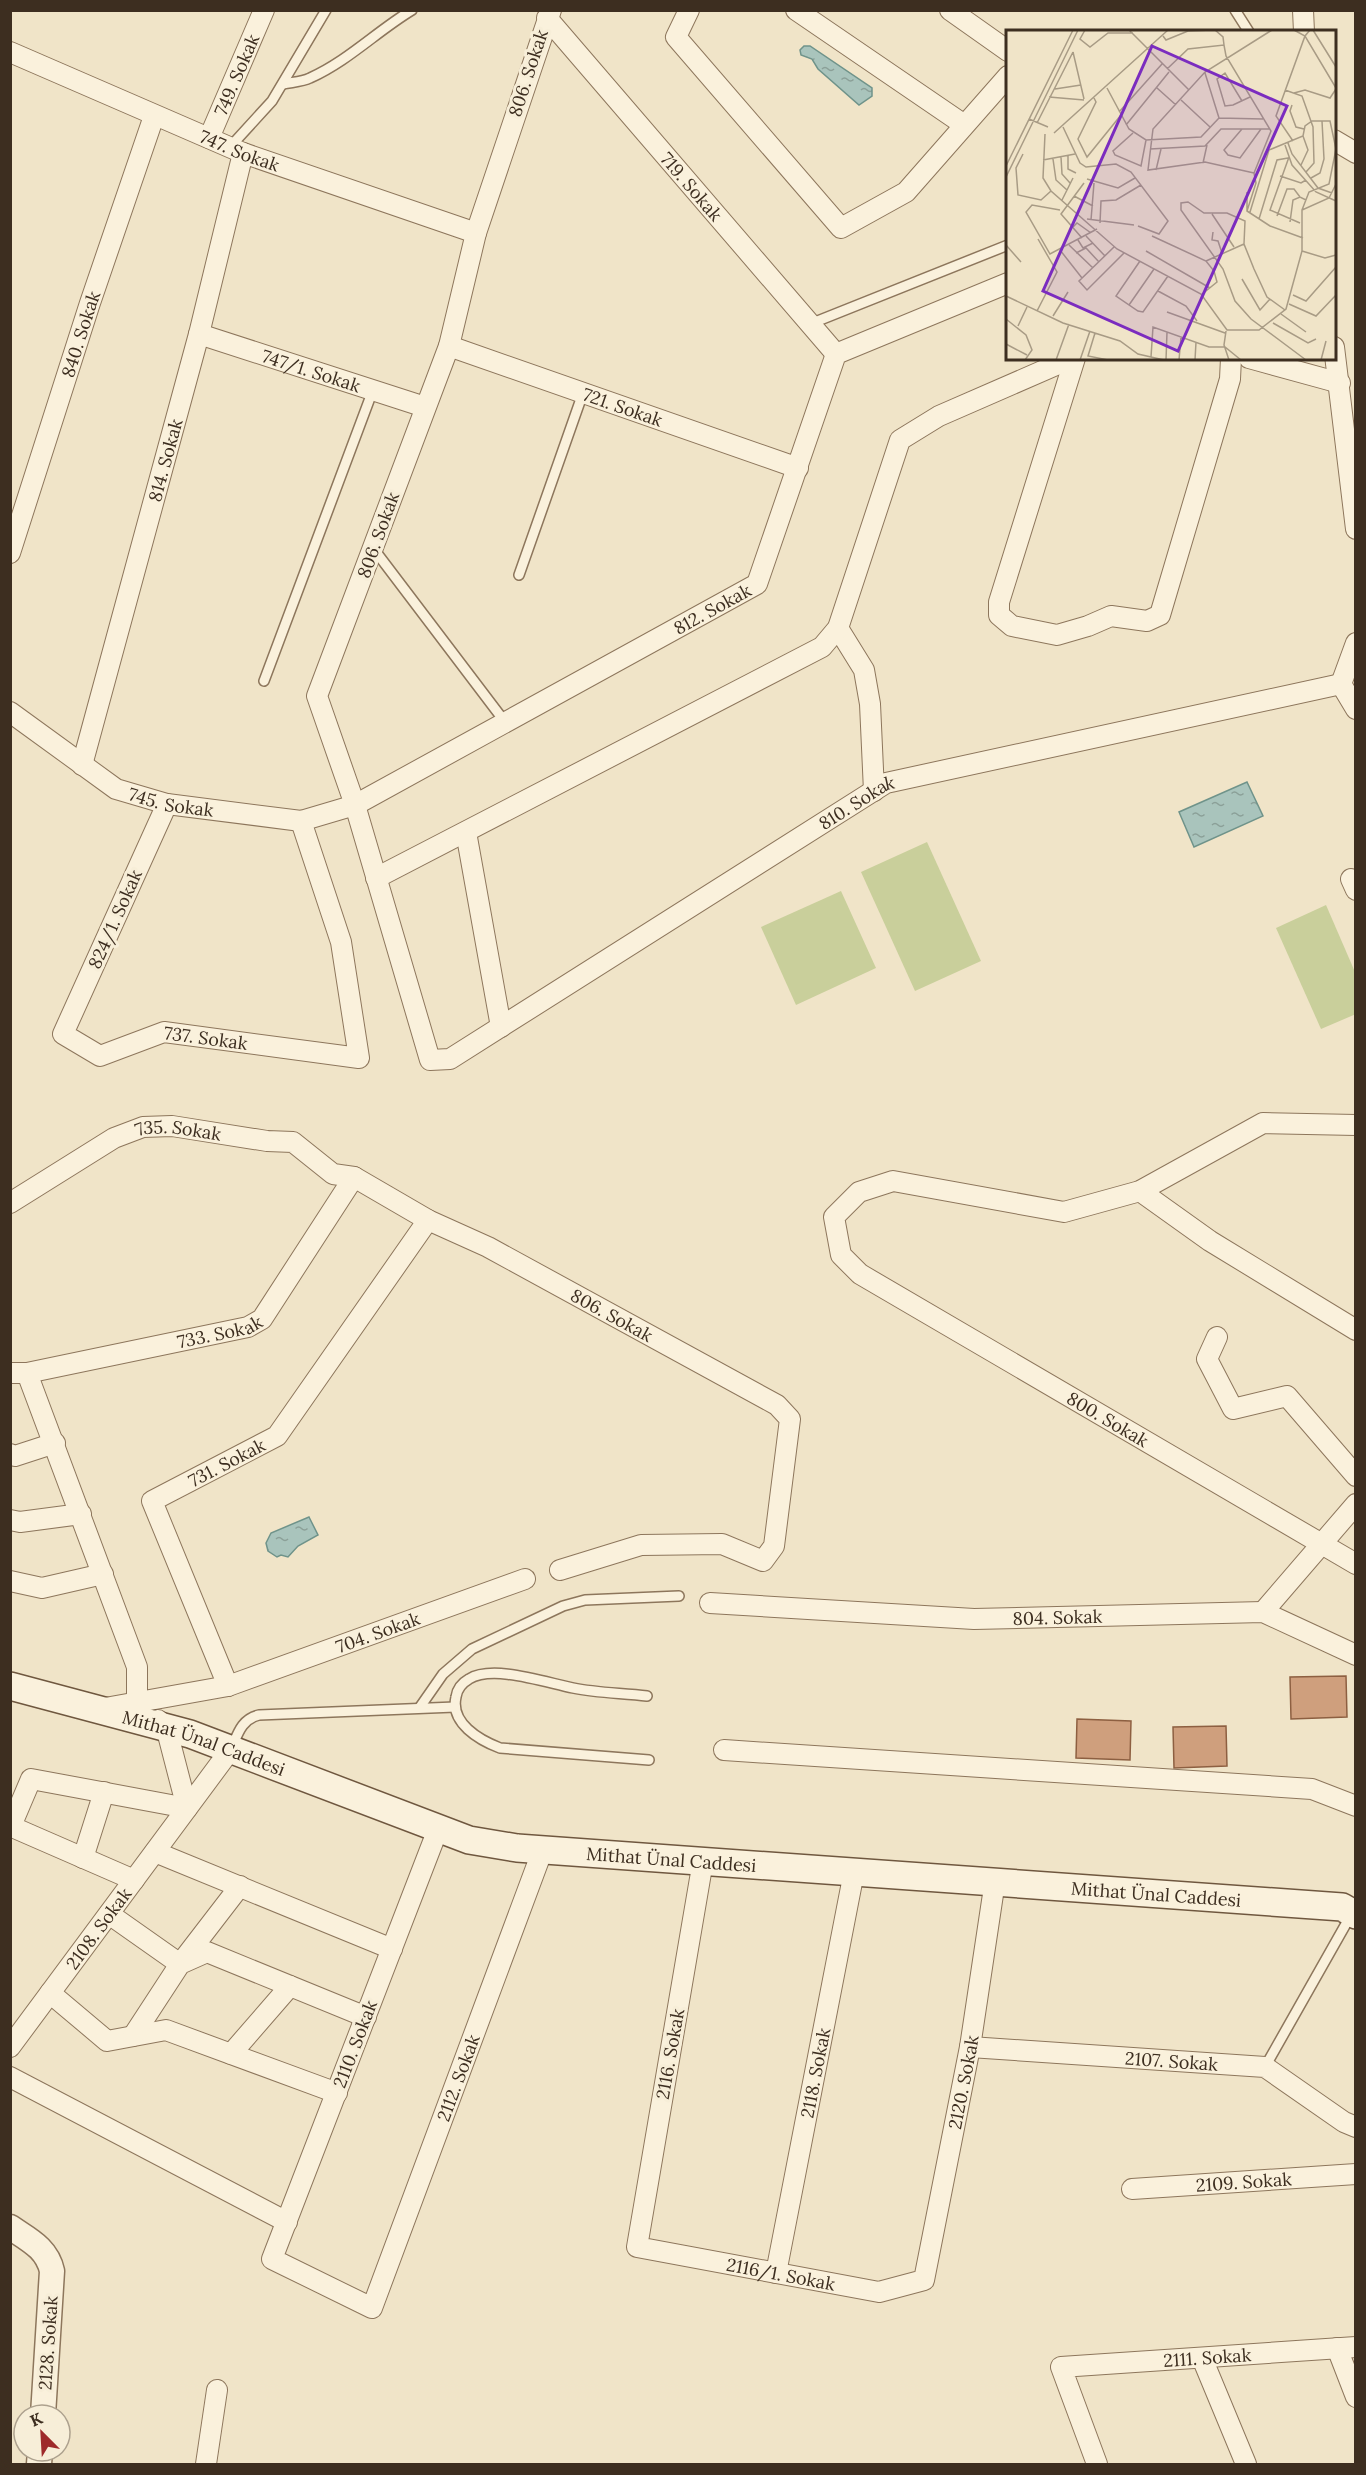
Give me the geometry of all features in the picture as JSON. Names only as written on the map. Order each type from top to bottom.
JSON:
[{"type":"main road","name":"Mithat Ünal Caddesi","points":[[10,1686],[190,1734],[469,1840],[543,1850],[1342,1907],[1354,1912]]},
{"type":"street","name":"749. Sokak","points":[[209,138],[264,10]]},
{"type":"street","points":[[689,10],[676,38],[841,228],[906,192],[963,124],[1006,78]]},
{"type":"street","points":[[796,10],[963,124]]},
{"type":"street","points":[[950,10],[1006,50]]},
{"type":"street","points":[[1303,10],[1304,30]]},
{"type":"street","name":"806. Sokak","points":[[430,1060],[355,805],[317,696],[448,346],[476,233],[549,14]]},
{"type":"street","name":"719. Sokak","points":[[549,14],[836,354]]},
{"type":"street","name":"747. Sokak","points":[[10,52],[237,150],[476,233]]},
{"type":"street","name":"840. Sokak","points":[[10,553],[90,303],[154,116]]},
{"type":"street","points":[[1336,141],[1356,153]]},
{"type":"street","name":"814. Sokak","points":[[82,765],[199,334],[237,150]]},
{"type":"street","points":[[836,354],[1006,284]]},
{"type":"street","name":"747/1. Sokak","points":[[199,334],[425,406]]},
{"type":"street","name":"721. Sokak","points":[[448,346],[798,468]]},
{"type":"street","name":"812. Sokak","points":[[355,805],[757,584],[836,354]]},
{"type":"street","points":[[1336,354],[1350,428],[1356,529]]},
{"type":"street","points":[[376,878],[822,647],[838,628],[900,440],[939,416],[1068,360]]},
{"type":"street","points":[[1072,360],[999,602],[999,615],[1012,626],[1057,636],[1111,616],[1147,621],[1160,615],[1230,379],[1231,360]]},
{"type":"street","points":[[1256,360],[1340,383]]},
{"type":"street","points":[[838,628],[864,670],[870,704],[874,791]]},
{"type":"street","points":[[1356,643],[1341,684],[1356,709]]},
{"type":"street","name":"810. Sokak","points":[[430,1060],[450,1059],[886,783],[1341,684]]},
{"type":"street","name":"745. Sokak","points":[[10,712],[116,789],[167,804],[301,821],[355,805]]},
{"type":"street","name":"824/1. Sokak","points":[[63,1034],[167,804]]},
{"type":"street","name":"737. Sokak","points":[[63,1034],[100,1056],[164,1032],[359,1058],[341,942],[301,821]]},
{"type":"street","points":[[466,832],[501,1027]]},
{"type":"street","points":[[1356,1125],[1263,1122],[1140,1191],[1210,1241],[1356,1329]]},
{"type":"street","name":"735. Sokak","points":[[10,1203],[114,1138],[143,1127],[171,1126],[267,1141],[292,1142],[333,1174],[354,1177],[428,1220]]},
{"type":"street","name":"733. Sokak","points":[[19,1373],[248,1327],[262,1319],[354,1177]]},
{"type":"street","name":"800. Sokak","points":[[1140,1191],[1064,1212],[893,1181],[859,1192],[834,1217],[841,1255],[860,1274],[1356,1564]]},
{"type":"street","name":"806. Sokak","points":[[428,1220],[488,1247],[777,1405],[790,1419],[774,1546],[763,1561],[722,1544],[641,1545],[560,1570]]},
{"type":"street","name":"731. Sokak","points":[[228,1686],[152,1501],[277,1436],[428,1220]]},
{"type":"street","points":[[1217,1337],[1208,1359],[1233,1409],[1287,1396],[1356,1476]]},
{"type":"street","points":[[19,1373],[55,1443],[137,1667],[137,1702],[166,1727],[187,1808],[31,1779],[11,1826],[134,1881]]},
{"type":"street","points":[[10,1454],[15,1456],[55,1443]]},
{"type":"street","points":[[1356,1504],[1263,1612],[1356,1655]]},
{"type":"street","points":[[10,1520],[20,1522],[81,1514]]},
{"type":"street","points":[[10,1581],[42,1588],[103,1574]]},
{"type":"street","name":"704. Sokak","points":[[99,1709],[228,1686],[525,1580]]},
{"type":"street","name":"804. Sokak","points":[[710,1603],[974,1619],[1263,1612]]},
{"type":"street","name":"2108. Sokak","points":[[10,2047],[231,1749]]},
{"type":"street","points":[[724,1750],[1312,1789],[1356,1806]]},
{"type":"street","points":[[83,1858],[104,1792]]},
{"type":"street","name":"2110. Sokak","points":[[272,2259],[438,1829]]},
{"type":"street","name":"2112. Sokak","points":[[272,2259],[372,2308],[543,1850]]},
{"type":"street","points":[[155,1852],[392,1948]]},
{"type":"street","name":"2116. Sokak","points":[[637,2247],[703,1861]]},
{"type":"street","name":"2118. Sokak","points":[[776,2273],[854,1872]]},
{"type":"street","name":"2120. Sokak","points":[[924,2280],[969,2047],[995,1881]]},
{"type":"street","points":[[133,2036],[180,1964],[240,1886]]},
{"type":"street","points":[[109,1914],[180,1964]]},
{"type":"street","points":[[180,1964],[207,1952],[366,2017]]},
{"type":"street","points":[[231,2054],[290,1986]]},
{"type":"street","points":[[50,1993],[107,2041],[166,2030],[337,2093]]},
{"type":"street","name":"2107. Sokak","points":[[969,2047],[1265,2067]]},
{"type":"street","points":[[1265,2067],[1344,2122],[1356,2127]]},
{"type":"street","points":[[10,2077],[287,2222]]},
{"type":"street","name":"2109. Sokak","points":[[1132,2189],[1356,2174]]},
{"type":"street","name":"2128. Sokak","points":[[10,2228],[42,2248],[52,2271],[44,2403]]},
{"type":"street","name":"2116/1. Sokak","points":[[637,2247],[879,2292],[924,2280]]},
{"type":"street","points":[[1346,2348],[1356,2397]]},
{"type":"street","name":"2111. Sokak","points":[[1097,2464],[1061,2367],[1346,2348]]},
{"type":"street","points":[[1202,2358],[1246,2464]]},
{"type":"street","points":[[206,2464],[217,2390]]},
{"type":"lane","points":[[237,150],[283,84],[326,10]]},
{"type":"lane","points":[[283,84],[308,80],[322,72],[350,55],[412,10]]},
{"type":"lane","points":[[1235,10],[1248,30]]},
{"type":"lane","points":[[810,324],[1006,246]]},
{"type":"lane","points":[[264,681],[373,390]]},
{"type":"lane","points":[[519,575],[583,393]]},
{"type":"lane","points":[[373,548],[505,722]]},
{"type":"lane","points":[[420,1707],[443,1674],[472,1649],[563,1606],[585,1600],[679,1596]]},
{"type":"lane","points":[[647,1696],[573,1688],[524,1677],[480,1675],[460,1686],[455,1707],[460,1721],[471,1732],[489,1744],[500,1748],[649,1760]]},
{"type":"lane","points":[[231,1749],[242,1724],[249,1718],[259,1715],[455,1707]]},
{"type":"lane","points":[[1265,2067],[1354,1912]]},
{"type":"green space","points":[[927,842],[981,961],[915,991],[861,872]]},
{"type":"green space","points":[[841,891],[876,968],[796,1005],[761,927]]},
{"type":"green space","points":[[1326,905],[1355,972],[1356,1014],[1321,1029],[1276,928]]},
{"type":"water","points":[[804,46],[810,46],[872,88],[872,96],[859,105],[818,69],[812,59],[801,55],[800,50]]},
{"type":"water","points":[[1247,782],[1263,816],[1194,847],[1179,812]]},
{"type":"water","points":[[309,1517],[318,1535],[298,1546],[288,1557],[281,1555],[277,1557],[268,1551],[266,1543],[271,1533]]},
{"type":"building","points":[[1346,1676],[1347,1717],[1291,1719],[1290,1677]]},
{"type":"building","points":[[1077,1719],[1131,1721],[1130,1760],[1076,1758]]},
{"type":"building","points":[[1226,1726],[1227,1766],[1174,1768],[1173,1727]]}]
